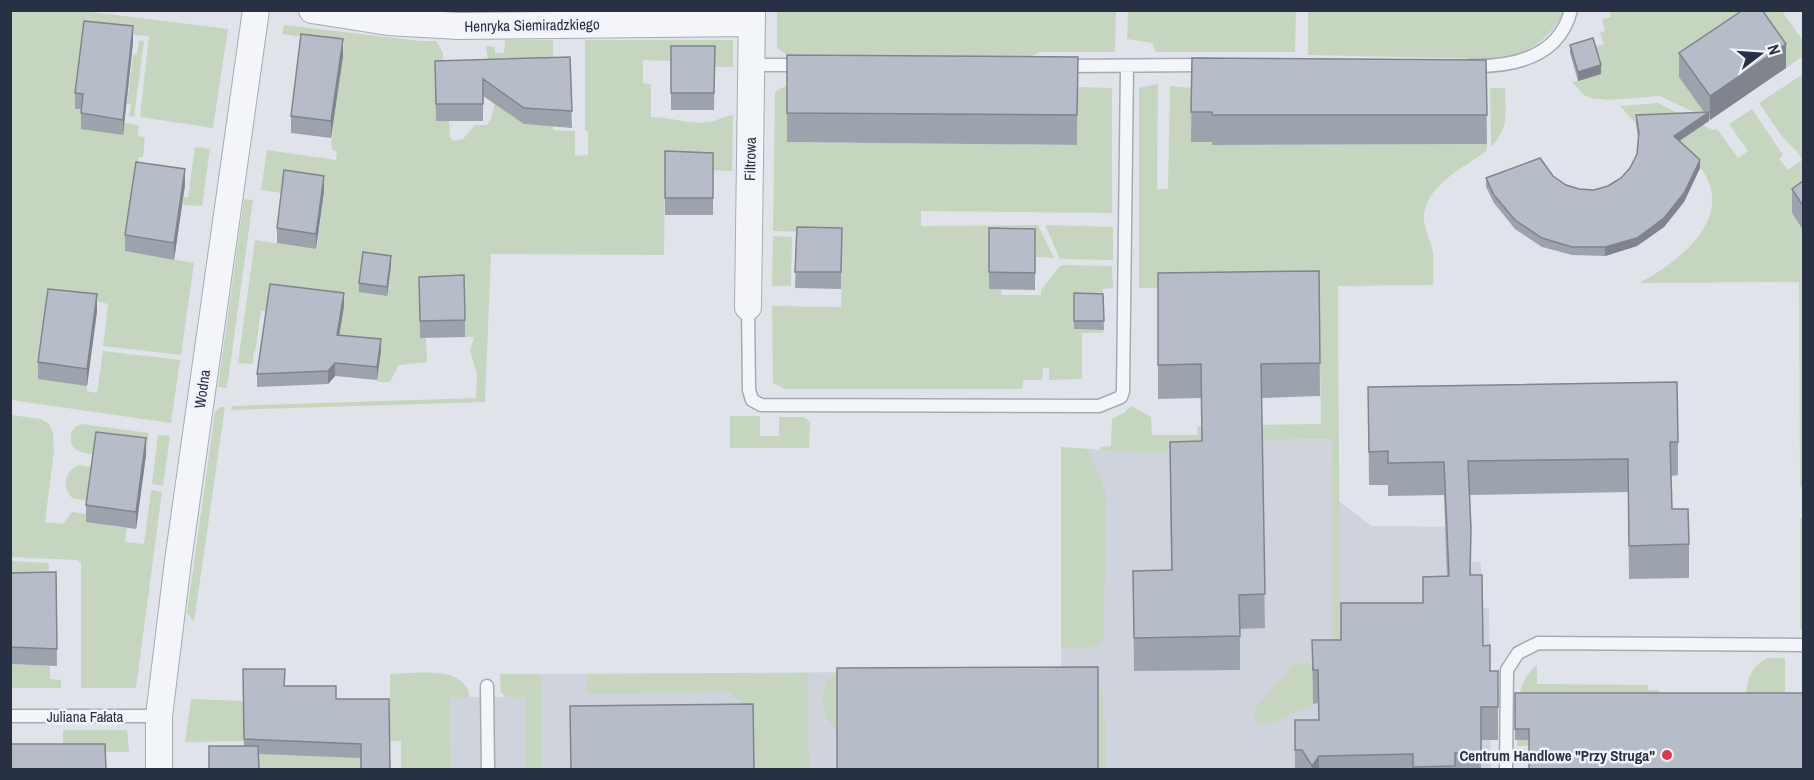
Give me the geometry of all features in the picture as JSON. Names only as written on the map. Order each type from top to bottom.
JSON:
[{"type":"street","name":"Wodna","points":[[159,770],[159,716],[200,400],[256,10]]},
{"type":"street","name":"Henryka Siemiradzkiego","points":[[312,10],[388,22],[459,26],[752,17]]},
{"type":"street","name":"Filtrowa","points":[[748,307],[752,17]]},
{"type":"lane","points":[[1454,66],[1508,65],[1539,52],[1547,48],[1561,33],[1568,22],[1571,10]]},
{"type":"lane","points":[[1044,66],[1221,64]]},
{"type":"lane","points":[[752,65],[819,65]]},
{"type":"lane","points":[[748,307],[749,390],[753,400],[761,405],[1099,406],[1121,397],[1123,391],[1127,66]]},
{"type":"lane","points":[[1506,770],[1506,679],[1512,660],[1526,648],[1538,644],[1803,645]]},
{"type":"lane","points":[[487,686],[488,770]]},
{"type":"lane","name":"Juliana Fałata","points":[[10,716],[159,716]]},
{"type":"shaded area","points":[[1339,439],[1339,501],[1371,526],[1466,527],[1470,531],[1471,562],[1481,562],[1482,608],[1489,608],[1491,769],[541,769],[541,674],[1061,671],[1061,447],[1158,454],[1202,441]]},
{"type":"shaded area","points":[[450,697],[526,697],[526,769],[451,769]]},
{"type":"green space","points":[[10,11],[83,11],[228,29],[213,128],[140,117],[149,36],[131,35],[75,108],[124,123],[139,125],[138,136],[145,137],[143,157],[139,157],[125,251],[194,263],[181,355],[103,346],[108,304],[95,301],[63,382],[87,386],[87,391],[97,393],[103,351],[180,360],[171,423],[11,400]]},
{"type":"green space","points":[[777,11],[1116,11],[1115,52],[1040,52],[1030,57],[786,54],[777,48]]},
{"type":"green space","points":[[1128,11],[1296,11],[1295,52],[1156,52],[1152,43],[1127,39]]},
{"type":"green space","points":[[1308,11],[1564,11],[1552,30],[1535,45],[1515,55],[1492,59],[1308,55]]},
{"type":"green space","points":[[1609,11],[1782,11],[1803,41],[1803,56],[1786,68],[1756,27],[1680,76],[1710,120],[1660,96],[1608,100],[1591,98],[1584,95],[1572,82],[1601,74],[1593,47],[1604,44],[1600,32],[1605,31],[1602,19],[1611,17]]},
{"type":"green space","points":[[284,25],[436,41],[443,53],[443,78],[437,121],[449,121],[450,137],[453,141],[463,139],[475,125],[487,125],[492,116],[494,96],[486,46],[495,47],[495,53],[504,53],[505,40],[553,40],[553,75],[524,124],[532,125],[553,121],[553,130],[575,131],[575,156],[588,155],[588,131],[585,131],[585,40],[733,40],[733,67],[715,67],[715,63],[643,60],[643,83],[651,84],[651,117],[702,123],[733,115],[732,171],[665,168],[664,255],[491,254],[485,402],[231,410],[232,406],[476,398],[477,374],[470,351],[474,337],[465,337],[419,294],[420,338],[426,338],[427,362],[399,365],[390,382],[377,382],[381,351],[358,337],[319,332],[268,311],[261,311],[253,364],[238,363],[255,240],[317,249],[324,191],[283,193],[261,190],[267,150],[336,160],[337,151],[333,150],[331,144],[344,43],[282,34]]},
{"type":"green space","points":[[139,40],[144,41],[134,117],[129,116],[131,104],[127,104],[133,54],[137,54]]},
{"type":"green space","points":[[1803,74],[1803,205],[1792,213],[1804,230],[1803,487],[1800,487],[1799,282],[1639,283],[1670,264],[1698,237],[1707,222],[1712,206],[1711,188],[1702,170],[1678,148],[1667,123],[1636,124],[1620,106],[1658,103],[1713,130],[1717,129],[1738,158],[1748,151],[1729,124],[1752,109],[1783,155],[1779,159],[1788,170],[1802,160],[1759,103]]},
{"type":"green space","points":[[1158,84],[1157,189],[1168,189],[1170,86],[1192,88],[1212,145],[1487,144],[1487,150],[1484,153],[1436,189],[1425,208],[1424,220],[1433,252],[1433,285],[1338,286],[1340,673],[1313,704],[1273,723],[1255,724],[1255,706],[1294,664],[1333,664],[1332,439],[1202,441],[1158,454],[1100,450],[1100,447],[1111,446],[1112,419],[1124,413],[1131,406],[1151,417],[1152,435],[1197,435],[1198,426],[1321,424],[1319,305],[1226,287],[1139,288],[1139,88]]},
{"type":"green space","points":[[787,85],[788,142],[1077,145],[1078,87],[1112,88],[1112,213],[921,211],[921,226],[1038,225],[1054,258],[1036,257],[1036,246],[989,245],[989,288],[1001,289],[1002,295],[1041,295],[1041,290],[1061,265],[1112,266],[1113,288],[1103,289],[1103,302],[1074,329],[1104,330],[1103,333],[1082,333],[1082,379],[1049,380],[1049,368],[1043,368],[1042,380],[1023,380],[1022,389],[785,389],[773,383],[772,306],[841,307],[842,233],[773,231],[775,92]]},
{"type":"green space","points":[[1490,88],[1505,88],[1504,126],[1491,147]]},
{"type":"green space","points":[[195,147],[210,149],[202,206],[183,205],[184,197],[188,197]]},
{"type":"green space","points":[[244,199],[253,200],[227,388],[218,387]]},
{"type":"green space","points":[[1045,225],[1113,227],[1113,260],[1060,259]]},
{"type":"green space","points":[[773,236],[792,237],[791,286],[772,286]]},
{"type":"green space","points":[[220,407],[225,407],[194,622],[187,613],[215,412]]},
{"type":"green space","points":[[11,415],[41,419],[49,424],[53,433],[54,451],[45,522],[63,524],[72,512],[87,514],[110,526],[127,528],[125,542],[144,544],[151,490],[162,492],[136,688],[81,688],[81,563],[77,560],[11,557]]},
{"type":"green space","points":[[730,416],[760,416],[760,436],[779,436],[779,417],[804,417],[810,422],[809,448],[730,448]]},
{"type":"green space","points":[[82,424],[149,433],[146,455],[96,455],[78,451],[72,445],[71,433],[76,426]]},
{"type":"green space","points":[[158,435],[170,436],[163,486],[152,484]]},
{"type":"green space","points":[[1061,447],[1087,449],[1106,493],[1104,637],[1097,645],[1086,648],[1061,648]]},
{"type":"green space","points":[[79,465],[94,467],[88,501],[72,498],[67,489],[66,480],[70,471]]},
{"type":"green space","points":[[1800,518],[1804,518],[1803,629],[1800,629]]},
{"type":"green space","points":[[11,561],[49,563],[48,589],[11,590]]},
{"type":"green space","points":[[1767,658],[1785,658],[1785,705],[1746,705],[1749,678],[1756,667]]},
{"type":"green space","points":[[11,664],[50,666],[50,679],[61,680],[61,688],[11,688]]},
{"type":"green space","points":[[1537,665],[1537,684],[1648,685],[1648,690],[1659,690],[1659,705],[1529,704],[1529,746],[1517,746],[1517,713],[1520,692],[1523,682]]},
{"type":"green space","points":[[837,672],[849,672],[837,698],[837,730],[826,715],[823,696],[826,683]]},
{"type":"green space","points":[[808,673],[809,769],[753,769],[752,711],[728,692],[587,694],[587,674]]},
{"type":"green space","points":[[390,674],[449,675],[459,679],[466,687],[470,697],[450,697],[451,769],[401,769],[401,741],[390,741]]},
{"type":"green space","points":[[500,674],[541,674],[541,769],[526,769],[526,697],[505,697],[501,692]]},
{"type":"green space","points":[[1095,679],[1099,685],[1104,708],[1105,769],[1098,769],[1098,697]]},
{"type":"green space","points":[[191,699],[243,701],[244,728],[361,741],[361,769],[259,769],[259,741],[185,742]]},
{"type":"green space","points":[[63,730],[127,730],[129,752],[63,752]]},
{"type":"building","points":[[1743,10],[1762,10],[1786,44],[1710,96],[1679,53]]},
{"type":"building","points":[[84,21],[133,26],[123,120],[81,113],[83,94],[75,93]]},
{"type":"building","points":[[301,34],[343,39],[331,121],[291,116]]},
{"type":"building","points":[[1593,38],[1601,65],[1578,72],[1570,45]]},
{"type":"building","points":[[671,46],[715,46],[714,93],[671,93]]},
{"type":"building","points":[[787,55],[1078,57],[1077,115],[787,113]]},
{"type":"building","points":[[570,57],[572,111],[524,108],[483,79],[483,104],[436,104],[435,61]]},
{"type":"building","points":[[1192,58],[1486,60],[1487,115],[1212,115],[1212,112],[1191,112]]},
{"type":"building","points":[[1709,112],[1674,136],[1700,160],[1684,193],[1664,218],[1637,238],[1605,247],[1572,247],[1542,238],[1515,220],[1494,195],[1486,178],[1540,158],[1553,176],[1566,185],[1594,190],[1608,186],[1621,178],[1630,168],[1637,154],[1639,132],[1636,115]]},
{"type":"building","points":[[665,151],[713,153],[713,198],[665,198]]},
{"type":"building","points":[[136,162],[185,169],[174,243],[125,235]]},
{"type":"building","points":[[284,170],[324,176],[316,234],[277,228]]},
{"type":"building","points":[[1803,181],[1803,206],[1792,189]]},
{"type":"building","points":[[797,227],[842,228],[841,272],[795,272]]},
{"type":"building","points":[[989,228],[1035,229],[1035,273],[989,272]]},
{"type":"building","points":[[363,252],[391,256],[387,287],[359,283]]},
{"type":"building","points":[[1319,271],[1320,363],[1261,364],[1265,594],[1239,595],[1240,636],[1134,638],[1133,571],[1172,570],[1170,442],[1202,441],[1201,364],[1158,365],[1158,273]]},
{"type":"building","points":[[464,275],[465,320],[420,321],[419,277]]},
{"type":"building","points":[[270,284],[344,293],[337,335],[381,339],[377,367],[335,363],[328,371],[257,374]]},
{"type":"building","points":[[48,289],[97,294],[87,369],[38,362]]},
{"type":"building","points":[[1074,293],[1103,294],[1104,321],[1074,321]]},
{"type":"building","points":[[1677,382],[1678,442],[1670,442],[1672,509],[1688,509],[1689,544],[1629,546],[1628,459],[1468,461],[1471,529],[1470,575],[1482,575],[1483,646],[1490,645],[1490,671],[1498,671],[1498,707],[1481,707],[1481,753],[1455,753],[1455,766],[1413,767],[1413,754],[1319,756],[1312,766],[1302,750],[1295,750],[1295,720],[1319,720],[1318,670],[1313,670],[1312,640],[1341,640],[1341,603],[1423,603],[1423,577],[1449,576],[1444,462],[1388,463],[1388,451],[1369,452],[1368,387]]},
{"type":"building","points":[[96,432],[146,438],[136,512],[86,505]]},
{"type":"building","points":[[56,572],[57,649],[10,647],[10,573]]},
{"type":"building","points":[[1098,667],[1098,770],[837,770],[837,668]]},
{"type":"building","points":[[243,669],[285,669],[284,686],[336,686],[336,699],[389,699],[390,770],[361,770],[361,744],[244,739]]},
{"type":"building","points":[[1515,693],[1803,693],[1803,770],[1529,770],[1529,729],[1515,729]]},
{"type":"building","points":[[753,704],[754,770],[571,770],[570,706]]},
{"type":"building","points":[[10,744],[105,744],[106,770],[10,770]]},
{"type":"building","points":[[209,746],[258,746],[259,770],[209,770]]},
{"type":"place","name":"Centrum Handlowe \"Przy Struga\"","points":[[1667,755]]}]
